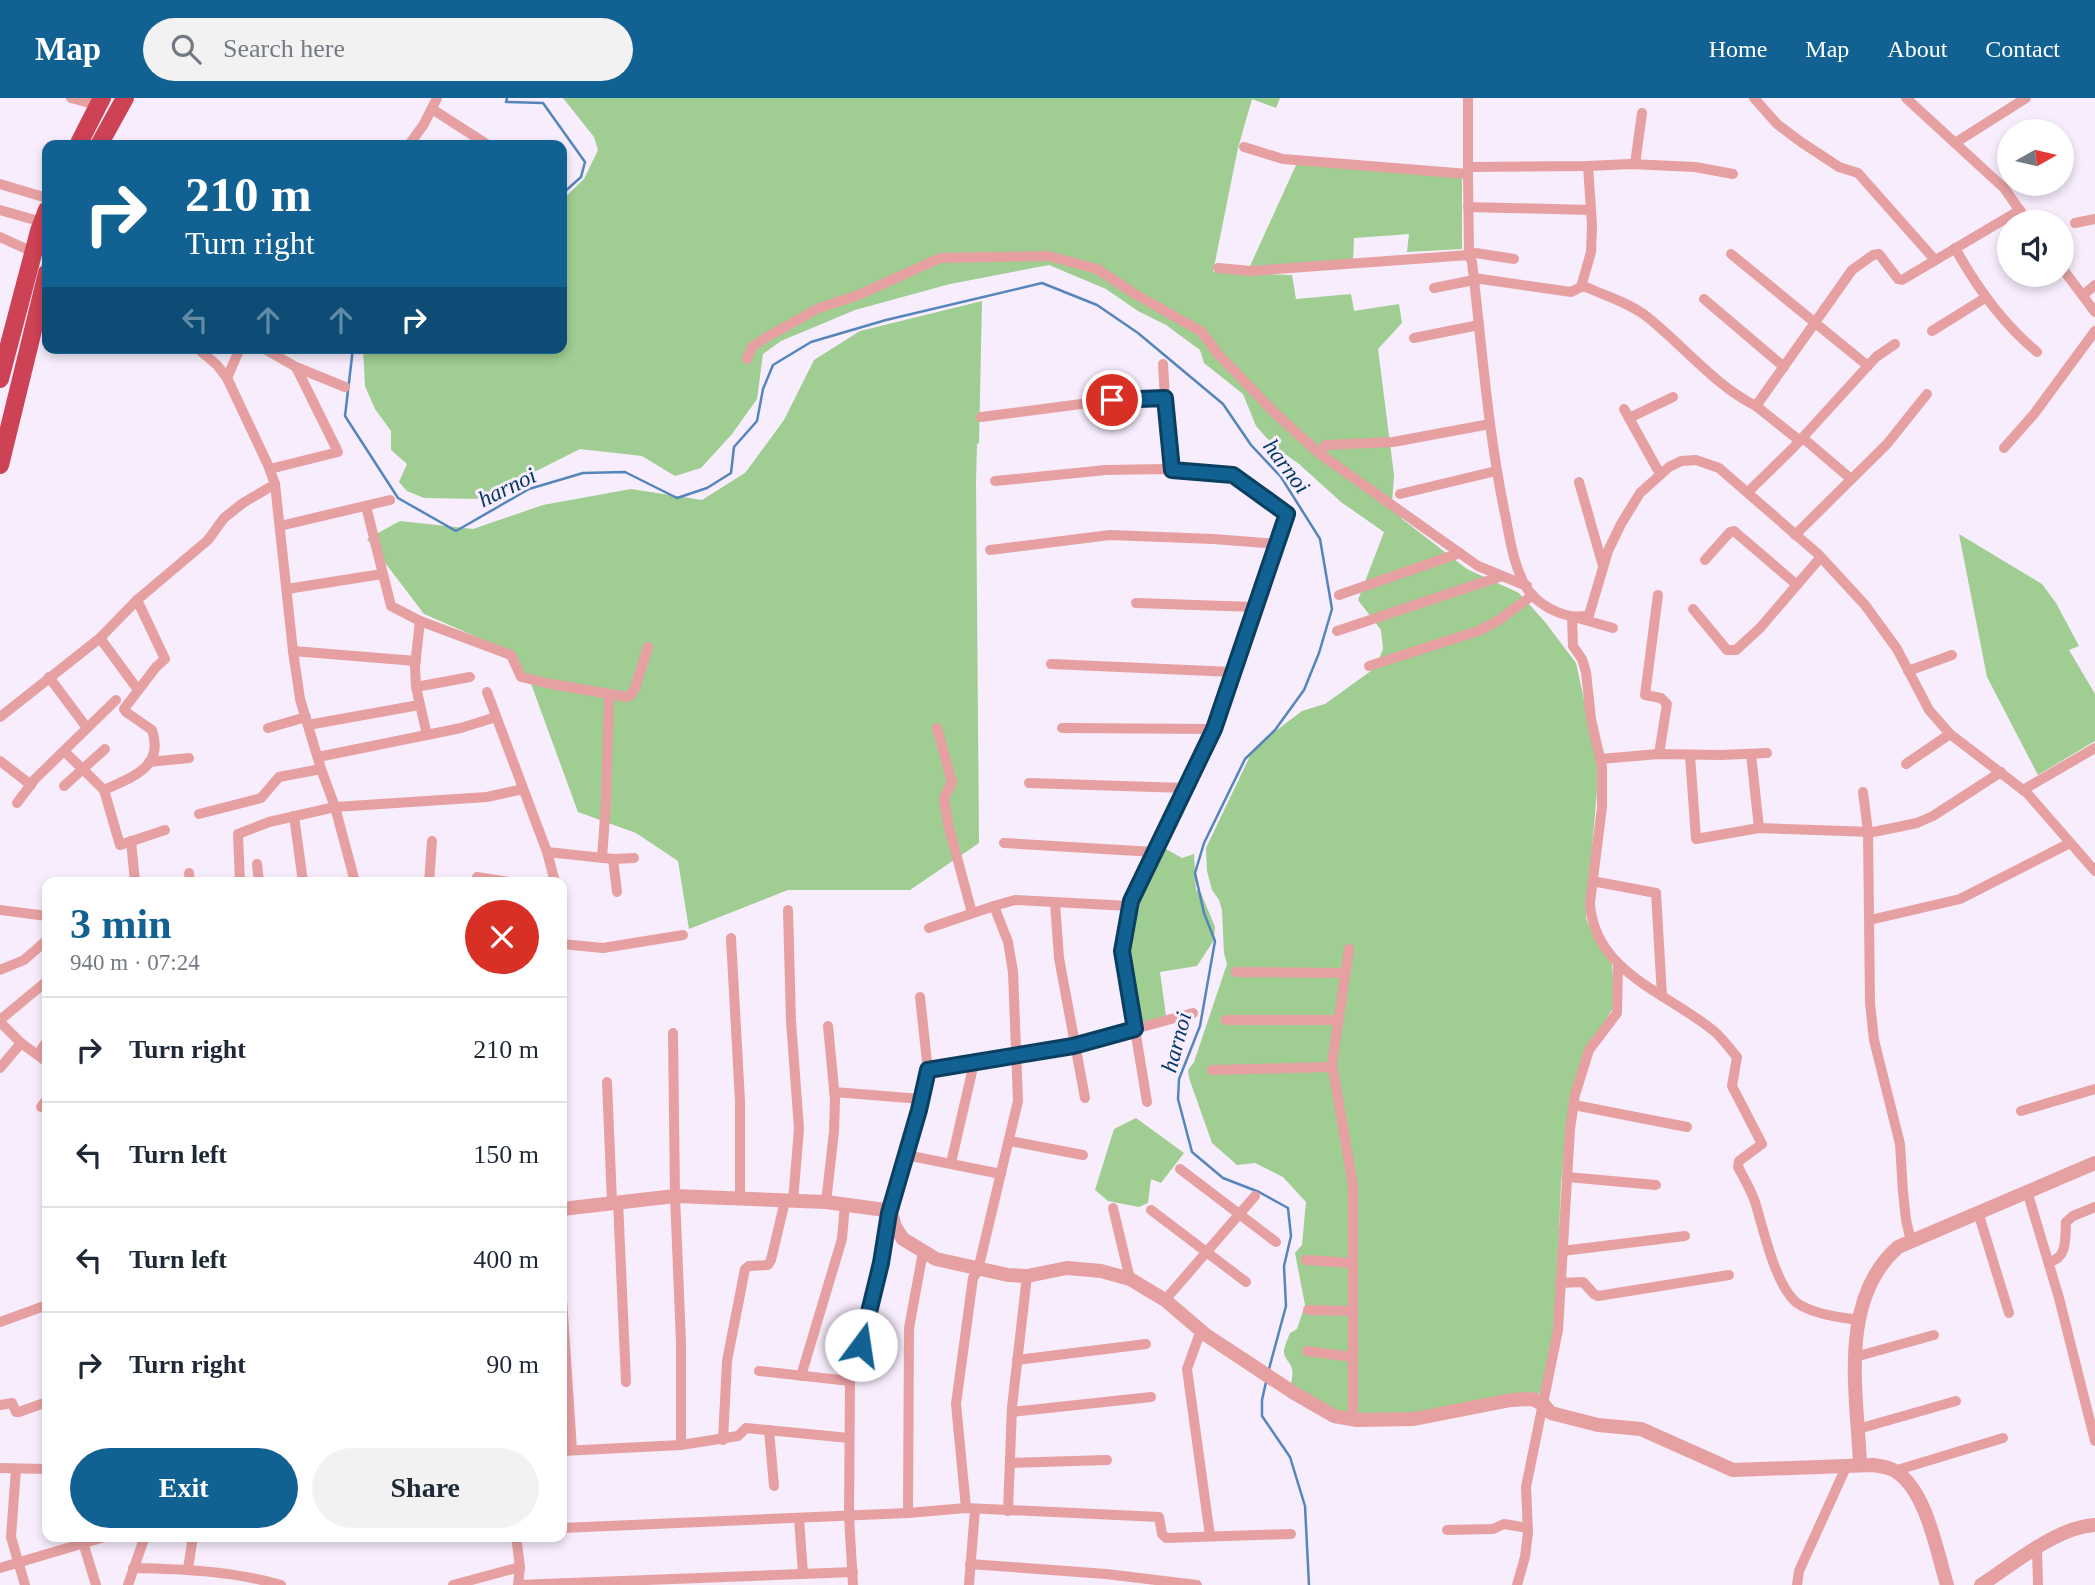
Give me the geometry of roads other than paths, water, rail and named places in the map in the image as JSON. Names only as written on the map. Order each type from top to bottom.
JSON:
[{"type":"highway","points":[[102,140],[125,98]]},
{"type":"highway","points":[[80,140],[99,102]]},
{"type":"highway","points":[[0,379],[4,346],[42,229]]},
{"type":"highway","points":[[0,465],[42,293]]},
{"type":"street","points":[[71,98],[99,102]]},
{"type":"street","points":[[1468,98],[1469,255],[1472,262],[1490,424],[1510,541],[1530,591]]},
{"type":"street","points":[[1755,98],[1777,124],[1801,142],[1839,167],[1858,173],[1935,260]]},
{"type":"street","points":[[1906,98],[2004,188],[2020,210]]},
{"type":"street","points":[[1955,144],[2026,98]]},
{"type":"street","points":[[415,140],[435,103],[482,140]]},
{"type":"street","points":[[1635,164],[1642,113]]},
{"type":"street","points":[[1244,147],[1283,159],[1468,170],[1635,164],[1695,167],[1734,174]]},
{"type":"street","points":[[1434,288],[1474,279],[1571,292],[1581,287],[1591,251],[1588,166]]},
{"type":"street","points":[[0,184],[42,197]]},
{"type":"street","points":[[1468,207],[1591,210]]},
{"type":"street","points":[[0,210],[42,223]]},
{"type":"street","points":[[2075,223],[2095,219]]},
{"type":"street","points":[[1756,406],[1852,270],[1873,255],[1879,254],[1898,279],[1902,280],[1997,223]]},
{"type":"street","points":[[0,237],[33,252]]},
{"type":"street","points":[[1955,248],[1985,298],[2022,340],[2037,352]]},
{"type":"street","points":[[1218,268],[1251,271],[1476,253],[1514,260]]},
{"type":"street","points":[[1731,254],[1868,366]]},
{"type":"street","points":[[747,359],[752,348],[765,338],[819,308],[856,296],[940,257],[1048,256],[1097,269],[1202,332],[1237,374],[1320,454],[1478,566],[1530,591],[1562,614],[1613,628]]},
{"type":"street","points":[[2074,283],[2095,312]]},
{"type":"street","points":[[2083,295],[2095,285]]},
{"type":"street","points":[[1581,287],[1643,314],[1716,379],[1801,439],[1851,479]]},
{"type":"street","points":[[1932,331],[1985,298]]},
{"type":"street","points":[[1704,299],[1784,367]]},
{"type":"street","points":[[1414,338],[1479,326]]},
{"type":"street","points":[[2004,448],[2034,414],[2095,331]]},
{"type":"street","points":[[1748,492],[1876,357],[1895,344]]},
{"type":"street","points":[[204,354],[218,365],[227,378],[275,484],[300,699],[335,807],[354,877]]},
{"type":"street","points":[[227,378],[237,354]]},
{"type":"street","points":[[273,354],[296,367],[345,387]]},
{"type":"street","points":[[1163,364],[1172,470]]},
{"type":"street","points":[[270,469],[338,452],[296,367]]},
{"type":"street","points":[[1795,535],[1887,444],[1927,394]]},
{"type":"street","points":[[1660,474],[1626,413],[1673,397]]},
{"type":"street","points":[[981,417],[1112,400],[1165,398]]},
{"type":"street","points":[[1320,454],[1325,445],[1393,442],[1490,424]]},
{"type":"street","points":[[1575,617],[1589,615],[1603,566],[1631,506],[1644,487],[1681,461],[1696,460],[1719,468],[1820,558],[1865,605],[1897,649],[1929,710],[1950,734],[2023,790],[2095,871]]},
{"type":"street","points":[[995,481],[1106,470],[1172,470],[1233,475],[1287,514],[1214,729],[1130,906],[1122,951],[1147,1102]]},
{"type":"street","points":[[1400,494],[1496,471]]},
{"type":"street","points":[[1579,482],[1603,566]]},
{"type":"street","points":[[0,717],[100,638],[137,600],[208,540],[224,518],[275,484]]},
{"type":"street","points":[[280,526],[390,499]]},
{"type":"street","points":[[366,506],[391,606],[420,621],[511,654],[521,677],[609,694],[631,695],[648,647]]},
{"type":"street","points":[[1705,560],[1730,532],[1734,531],[1797,585]]},
{"type":"street","points":[[990,550],[1110,535],[1277,544]]},
{"type":"street","points":[[1339,595],[1460,553]]},
{"type":"street","points":[[1693,609],[1727,650],[1736,650],[1760,628],[1820,558]]},
{"type":"street","points":[[287,589],[382,573]]},
{"type":"street","points":[[1337,631],[1502,576]]},
{"type":"street","points":[[1369,666],[1478,631],[1496,622],[1530,591]]},
{"type":"street","points":[[1658,595],[1645,695],[1661,698],[1667,704],[1659,754]]},
{"type":"street","points":[[104,790],[144,772],[154,745],[152,730],[124,709],[166,655],[137,600]]},
{"type":"street","points":[[1136,603],[1255,607]]},
{"type":"street","points":[[1575,617],[1573,646],[1582,659],[1586,672],[1591,719],[1602,766],[1602,807],[1592,881],[1591,919],[1597,935],[1618,964],[1716,1033],[1737,1057],[1732,1086],[1762,1144],[1739,1161],[1738,1167],[1754,1200],[1764,1238],[1789,1296],[1819,1313],[1858,1320]]},
{"type":"street","points":[[420,621],[416,687],[427,735]]},
{"type":"street","points":[[100,638],[138,690]]},
{"type":"street","points":[[293,651],[416,661]]},
{"type":"street","points":[[1908,671],[1952,655]]},
{"type":"street","points":[[1051,664],[1233,672]]},
{"type":"street","points":[[49,677],[87,728]]},
{"type":"street","points":[[416,687],[471,677]]},
{"type":"street","points":[[487,692],[547,852],[554,877]]},
{"type":"street","points":[[609,694],[606,803],[608,858],[617,892]]},
{"type":"street","points":[[17,803],[31,785],[116,700]]},
{"type":"street","points":[[268,728],[419,705]]},
{"type":"street","points":[[318,757],[427,735],[496,717]]},
{"type":"street","points":[[1062,727],[1214,729]]},
{"type":"street","points":[[937,729],[952,782],[944,798],[948,824],[972,914]]},
{"type":"street","points":[[1906,765],[1950,734]]},
{"type":"street","points":[[2023,790],[2095,748]]},
{"type":"street","points":[[64,786],[105,749]]},
{"type":"street","points":[[64,751],[104,790],[120,845],[165,830]]},
{"type":"street","points":[[1600,759],[1659,754],[1768,753]]},
{"type":"street","points":[[1751,754],[1759,828]]},
{"type":"street","points":[[1690,755],[1696,839],[1759,828],[1868,832],[1917,823],[2001,772]]},
{"type":"street","points":[[149,762],[189,758]]},
{"type":"street","points":[[0,761],[31,785]]},
{"type":"street","points":[[199,814],[261,798],[279,777],[321,769]]},
{"type":"street","points":[[1030,783],[1185,788]]},
{"type":"street","points":[[240,877],[238,834],[269,822],[335,807],[487,797],[523,789]]},
{"type":"street","points":[[1863,792],[1868,832],[1870,1003],[1874,1040],[1898,1129],[1905,1211],[1911,1241]]},
{"type":"street","points":[[294,816],[302,877]]},
{"type":"street","points":[[131,841],[135,877]]},
{"type":"street","points":[[429,877],[432,841]]},
{"type":"street","points":[[1870,920],[1960,899],[2070,842]]},
{"type":"street","points":[[1004,843],[1154,852]]},
{"type":"street","points":[[547,852],[634,859]]},
{"type":"street","points":[[257,864],[258,877]]},
{"type":"street","points":[[477,877],[479,864]]},
{"type":"street","points":[[1592,881],[1656,893],[1662,996]]},
{"type":"street","points":[[929,928],[1015,900],[1130,906]]},
{"type":"street","points":[[1055,903],[1059,958],[1073,1046],[1085,1098]]},
{"type":"street","points":[[969,1585],[970,1508],[956,1404],[973,1278],[978,1270],[1018,1101],[1013,972],[1008,942],[994,906]]},
{"type":"street","points":[[0,910],[42,915]]},
{"type":"street","points":[[723,1440],[727,1361],[745,1269],[749,1266],[768,1265],[789,1201],[799,1129],[791,1021],[788,911]]},
{"type":"street","points":[[567,944],[603,948],[683,935]]},
{"type":"street","points":[[731,938],[740,1101],[740,1198]]},
{"type":"street","points":[[0,970],[23,960],[42,944]]},
{"type":"street","points":[[1349,948],[1332,1067],[1352,1171],[1353,1419]]},
{"type":"street","points":[[1517,1585],[1525,1557],[1528,1528],[1526,1487],[1558,1330],[1566,1177],[1574,1105],[1589,1050],[1617,1013],[1618,964]]},
{"type":"street","points":[[1236,972],[1345,973]]},
{"type":"street","points":[[42,985],[0,1021],[21,1043],[42,1058]]},
{"type":"street","points":[[853,1585],[849,1516],[850,1381],[881,1263],[889,1213],[928,1070],[920,997]]},
{"type":"street","points":[[928,1070],[1073,1046],[1193,1013]]},
{"type":"street","points":[[1226,1020],[1338,1020]]},
{"type":"street","points":[[827,1202],[834,1132],[834,1092],[828,1026]]},
{"type":"street","points":[[673,1033],[681,1445]]},
{"type":"street","points":[[0,1068],[21,1043]]},
{"type":"street","points":[[38,1054],[42,1048]]},
{"type":"street","points":[[951,1163],[974,1063]]},
{"type":"street","points":[[1212,1070],[1332,1067]]},
{"type":"street","points":[[607,1082],[626,1382]]},
{"type":"street","points":[[2021,1111],[2095,1089]]},
{"type":"street","points":[[834,1092],[921,1100]]},
{"type":"street","points":[[1574,1105],[1687,1127]]},
{"type":"street","points":[[1010,1141],[1083,1155]]},
{"type":"street","points":[[906,1155],[1001,1174]]},
{"type":"street","points":[[1797,1585],[1799,1571],[1853,1465],[1858,1429],[1855,1357],[1858,1320],[1883,1260],[1898,1247],[1911,1241],[2095,1163]]},
{"type":"street","points":[[1180,1169],[1276,1242]]},
{"type":"street","points":[[1566,1177],[1656,1185]]},
{"type":"street","points":[[2028,1191],[2082,1382],[2095,1441]]},
{"type":"street","points":[[567,1208],[675,1196],[827,1202],[885,1210],[903,1239],[936,1259],[978,1270],[1027,1276],[1067,1268],[1101,1271],[1130,1279],[1165,1300],[1203,1332],[1294,1394],[1334,1416],[1353,1419],[1414,1419],[1511,1400],[1533,1399],[1551,1413],[1566,1418],[1598,1425],[1641,1429],[1733,1470],[1873,1465],[1894,1471],[1908,1483],[1921,1503],[1947,1585]]},
{"type":"street","points":[[1165,1300],[1255,1196]]},
{"type":"street","points":[[801,1376],[842,1239],[845,1204]]},
{"type":"street","points":[[2049,1262],[2058,1260],[2063,1254],[2066,1222],[2073,1216],[2095,1207]]},
{"type":"street","points":[[1114,1208],[1130,1279]]},
{"type":"street","points":[[1151,1210],[1246,1282]]},
{"type":"street","points":[[1978,1212],[2009,1313]]},
{"type":"street","points":[[1562,1251],[1685,1236]]},
{"type":"street","points":[[908,1513],[909,1328],[923,1252]]},
{"type":"street","points":[[1306,1260],[1352,1263]]},
{"type":"street","points":[[1560,1283],[1583,1282],[1598,1296],[1729,1275]]},
{"type":"street","points":[[1008,1511],[1012,1412],[1027,1276]]},
{"type":"street","points":[[0,1322],[42,1308]]},
{"type":"street","points":[[1308,1310],[1352,1311]]},
{"type":"street","points":[[1203,1332],[1187,1368],[1210,1536]]},
{"type":"street","points":[[1855,1357],[1934,1335]]},
{"type":"street","points":[[1017,1360],[1146,1344]]},
{"type":"street","points":[[1307,1352],[1352,1357]]},
{"type":"street","points":[[759,1371],[850,1381]]},
{"type":"street","points":[[2082,1382],[2095,1380]]},
{"type":"street","points":[[1012,1412],[1151,1397]]},
{"type":"street","points":[[1858,1429],[1956,1401]]},
{"type":"street","points":[[0,1405],[12,1403],[16,1412],[19,1412],[42,1404]]},
{"type":"street","points":[[567,1450],[681,1445],[723,1440],[737,1436],[746,1428],[849,1438]]},
{"type":"street","points":[[769,1430],[774,1486]]},
{"type":"street","points":[[1894,1471],[2003,1438]]},
{"type":"street","points":[[1010,1463],[1107,1460]]},
{"type":"street","points":[[0,1468],[42,1469]]},
{"type":"street","points":[[16,1469],[11,1537],[25,1585]]},
{"type":"street","points":[[567,1528],[970,1508],[1159,1517],[1162,1534],[1166,1538],[1291,1534]]},
{"type":"street","points":[[799,1518],[803,1574]]},
{"type":"street","points":[[1447,1530],[1493,1529],[1504,1524],[1528,1528]]},
{"type":"street","points":[[1987,1583],[2057,1534],[2095,1525]]},
{"type":"street","points":[[0,1569],[76,1542]]},
{"type":"street","points":[[83,1542],[96,1585]]},
{"type":"street","points":[[128,1585],[143,1542]]},
{"type":"street","points":[[188,1569],[192,1542]]},
{"type":"street","points":[[517,1542],[520,1567],[518,1585],[853,1572]]},
{"type":"street","points":[[2037,1549],[2038,1585]]},
{"type":"street","points":[[971,1564],[1106,1574],[1197,1585]]},
{"type":"street","points":[[453,1585],[520,1567]]},
{"type":"street","points":[[133,1569],[188,1569],[254,1577],[281,1585]]},
{"type":"waterway","name":"harnoi","points":[[507,98],[506,102],[543,103],[585,162],[581,177],[567,190]]},
{"type":"waterway","name":"harnoi","points":[[352,354],[345,416],[398,498],[456,531],[529,489],[583,473],[625,472],[677,498],[707,488],[731,473],[734,447],[757,421],[763,389],[773,365],[811,342],[886,320],[1042,283],[1097,305],[1138,333],[1223,404],[1251,445],[1281,477],[1320,539],[1332,609],[1304,690],[1275,730],[1245,759],[1204,843],[1195,873],[1204,913],[1215,941],[1200,1026],[1179,1079],[1178,1099],[1192,1152],[1223,1178],[1259,1192],[1288,1208],[1291,1236],[1284,1266],[1286,1306],[1269,1369]]},
{"type":"waterway","name":"harnoi","points":[[1266,1382],[1262,1416],[1290,1457],[1305,1506],[1309,1585]]}]
